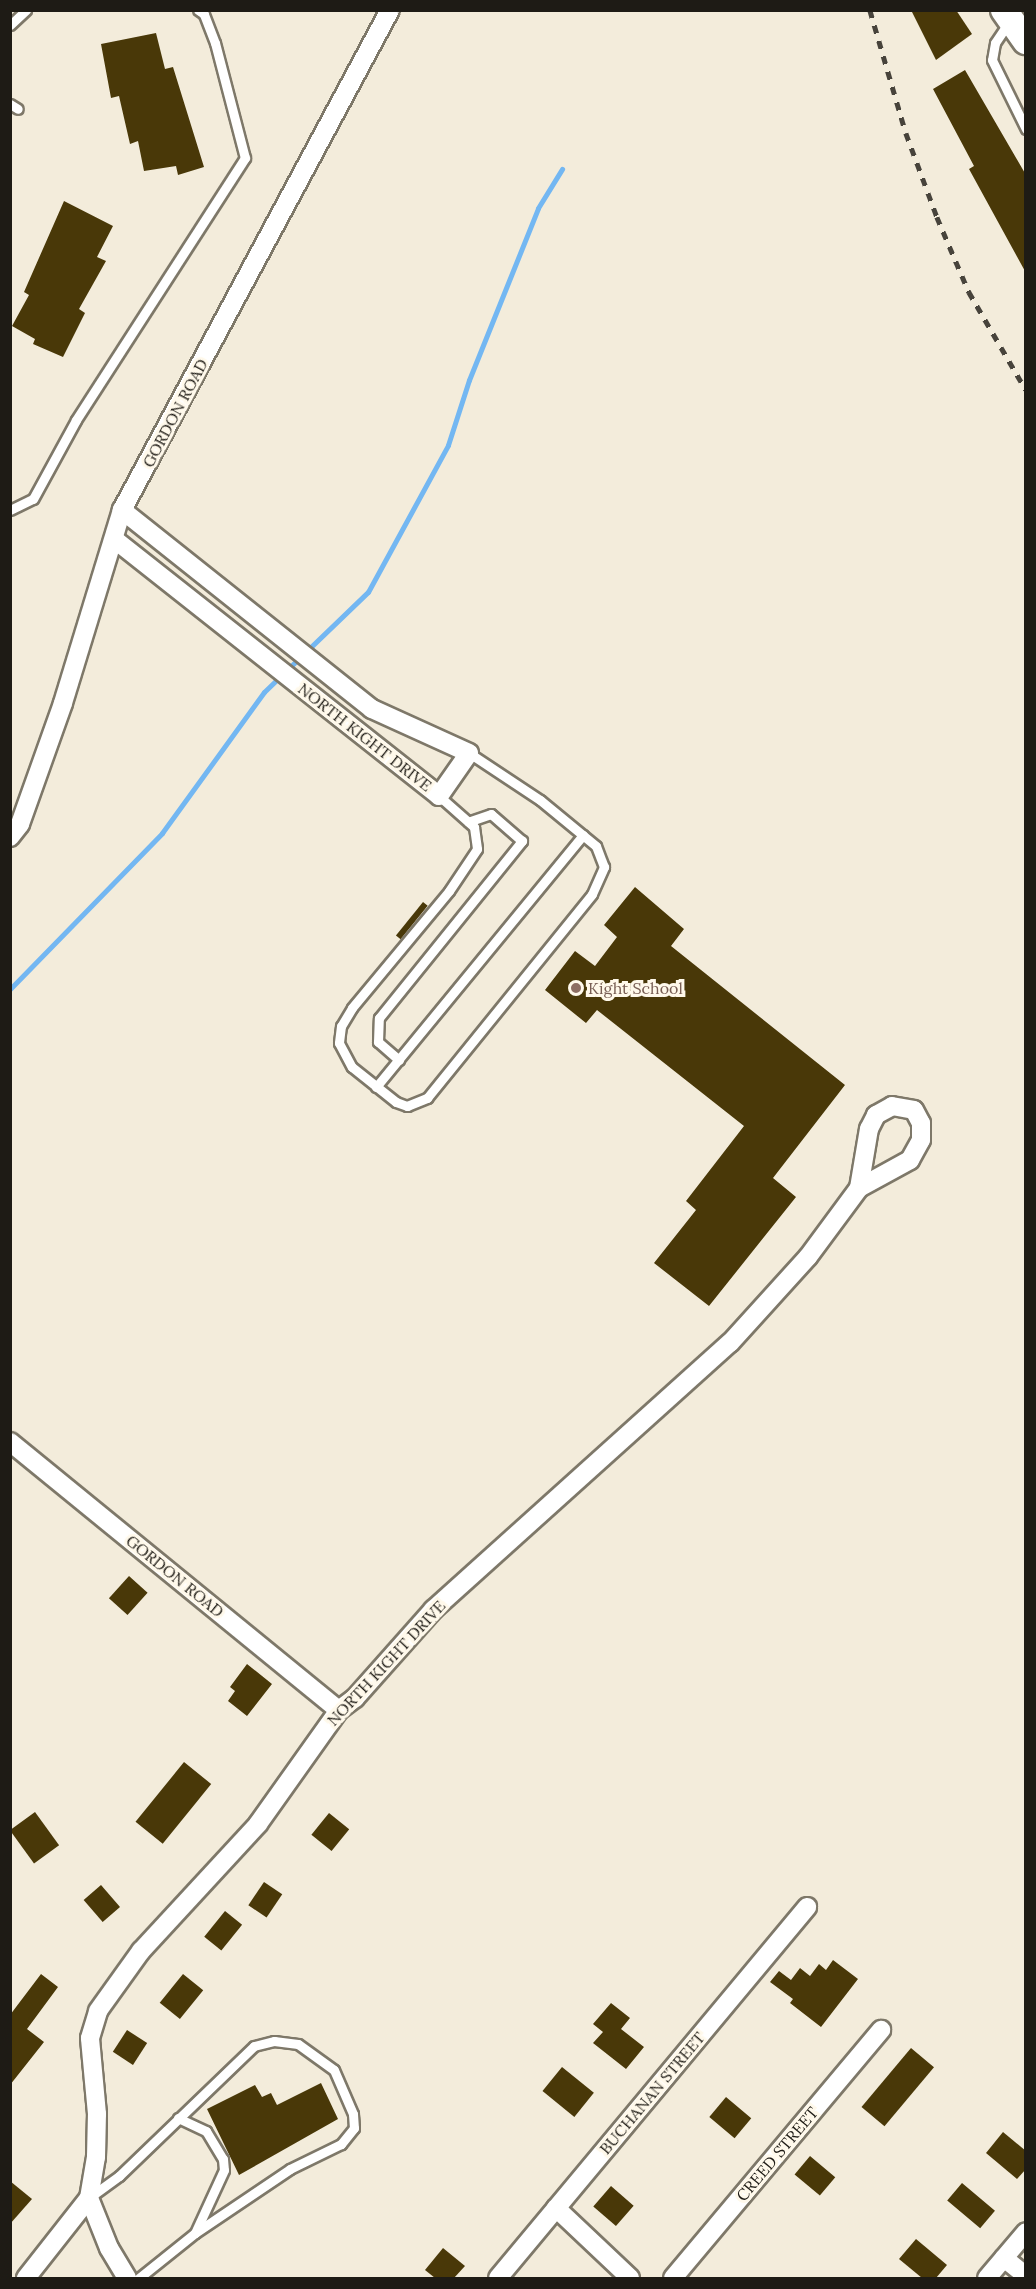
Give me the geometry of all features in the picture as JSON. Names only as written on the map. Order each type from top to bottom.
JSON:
[{"type":"street","name":"GORDON ROAD","points":[[10,837],[20,824],[48,744],[122,510],[390,10]]},
{"type":"street","points":[[1007,15],[1026,41]]},
{"type":"street","name":"NORTH KIGHT DRIVE","points":[[114,539],[439,796],[469,753],[372,709],[122,510]]},
{"type":"street","name":"NORTH KIGHT DRIVE","points":[[26,2278],[89,2198],[96,2157],[97,2114],[90,2038],[98,2011],[141,1951],[258,1824],[339,1710],[355,1698],[441,1602],[730,1343],[808,1257],[858,1188],[869,1129],[876,1115],[892,1106],[914,1110],[921,1123],[921,1140],[910,1160],[858,1188]]},
{"type":"street","name":"GORDON ROAD","points":[[10,1442],[339,1710]]},
{"type":"street","name":"BUCHANAN STREET","points":[[498,2278],[807,1907]]},
{"type":"street","name":"CREED STREET","points":[[673,2278],[881,2030]]},
{"type":"street","points":[[89,2198],[109,2248],[127,2278]]},
{"type":"street","points":[[556,2208],[630,2278]]},
{"type":"street","points":[[987,2278],[1026,2232]]},
{"type":"street","points":[[1004,2258],[1026,2276]]},
{"type":"lane","points":[[11,23],[26,10]]},
{"type":"lane","points":[[10,510],[33,499],[76,420],[245,158],[215,43],[204,14],[198,10]]},
{"type":"lane","points":[[1007,15],[995,43],[992,60],[1024,124]]},
{"type":"lane","points":[[439,796],[468,822],[477,836],[477,849],[470,864],[352,1008],[341,1026],[339,1043],[344,1057],[376,1087],[407,1106],[427,1098],[601,880],[602,857],[583,835],[540,800],[469,753]]},
{"type":"lane","points":[[399,1060],[378,1042],[379,1018],[522,841],[491,814],[468,822]]},
{"type":"lane","points":[[376,1087],[583,835]]},
{"type":"lane","points":[[89,2198],[118,2176],[254,2046],[274,2041],[298,2043],[334,2070],[353,2115],[354,2128],[341,2145],[290,2169],[195,2233],[139,2278]]},
{"type":"lane","points":[[178,2118],[206,2132],[223,2159],[224,2170],[195,2233]]},
{"type":"building","points":[[911,10],[956,10],[972,34],[936,60]]},
{"type":"building","points":[[156,33],[165,69],[173,67],[204,167],[178,175],[176,166],[144,171],[138,141],[130,144],[119,96],[111,98],[101,44]]},
{"type":"building","points":[[965,70],[1026,175],[1026,273],[969,169],[974,166],[933,89]]},
{"type":"building","points":[[64,201],[113,226],[97,257],[106,261],[79,309],[85,313],[63,357],[33,344],[35,339],[12,326],[29,295],[24,292]]},
{"type":"building","points":[[635,887],[684,929],[671,946],[845,1085],[773,1178],[796,1197],[709,1306],[654,1263],[696,1210],[686,1201],[744,1126],[597,1010],[586,1023],[545,990],[575,951],[595,966],[617,937],[604,925]]},
{"type":"building","points":[[423,902],[428,906],[401,939],[396,935]]},
{"type":"building","points":[[129,1576],[148,1593],[128,1615],[109,1598]]},
{"type":"building","points":[[247,1664],[272,1684],[247,1716],[228,1701],[235,1691],[230,1687]]},
{"type":"building","points":[[184,1762],[211,1784],[163,1844],[136,1822]]},
{"type":"building","points":[[35,1812],[59,1845],[34,1863],[10,1830]]},
{"type":"building","points":[[329,1813],[349,1829],[332,1851],[311,1835]]},
{"type":"building","points":[[264,1882],[282,1894],[267,1918],[248,1905]]},
{"type":"building","points":[[101,1885],[120,1907],[103,1922],[84,1900]]},
{"type":"building","points":[[225,1911],[242,1925],[221,1950],[204,1937]]},
{"type":"building","points":[[833,1960],[858,1979],[821,2027],[790,2003],[793,1999],[770,1982],[779,1971],[791,1980],[800,1968],[810,1976],[819,1964],[826,1970]]},
{"type":"building","points":[[41,1974],[58,1987],[27,2029],[44,2042],[10,2085],[10,2015]]},
{"type":"building","points":[[183,1974],[203,1990],[180,2019],[160,2003]]},
{"type":"building","points":[[611,2003],[630,2018],[621,2029],[644,2047],[626,2069],[593,2043],[603,2032],[593,2024]]},
{"type":"building","points":[[127,2030],[147,2043],[133,2065],[113,2052]]},
{"type":"building","points":[[911,2048],[934,2067],[884,2126],[862,2107]]},
{"type":"building","points":[[562,2067],[594,2093],[574,2117],[542,2091]]},
{"type":"building","points":[[321,2083],[338,2119],[239,2175],[207,2109],[255,2085],[262,2097],[271,2093],[277,2105]]},
{"type":"building","points":[[726,2097],[751,2118],[735,2138],[709,2117]]},
{"type":"building","points":[[1003,2132],[1026,2151],[1026,2169],[1017,2179],[986,2153]]},
{"type":"building","points":[[810,2156],[835,2177],[820,2196],[795,2174]]},
{"type":"building","points":[[10,2181],[32,2199],[10,2224]]},
{"type":"building","points":[[962,2183],[995,2211],[980,2228],[947,2201]]},
{"type":"building","points":[[611,2186],[634,2206],[616,2226],[593,2206]]},
{"type":"building","points":[[916,2239],[947,2265],[936,2278],[922,2278],[899,2259]]},
{"type":"building","points":[[443,2248],[465,2266],[454,2278],[435,2278],[425,2270]]},
{"type":"waterway","points":[[10,989],[162,833],[264,692],[368,592],[448,445],[469,380],[538,208],[562,169]]},
{"type":"railway","points":[[870,10],[906,133],[937,217],[969,292],[1026,390]]},
{"type":"place","name":"Kight School","points":[[576,988]]}]
